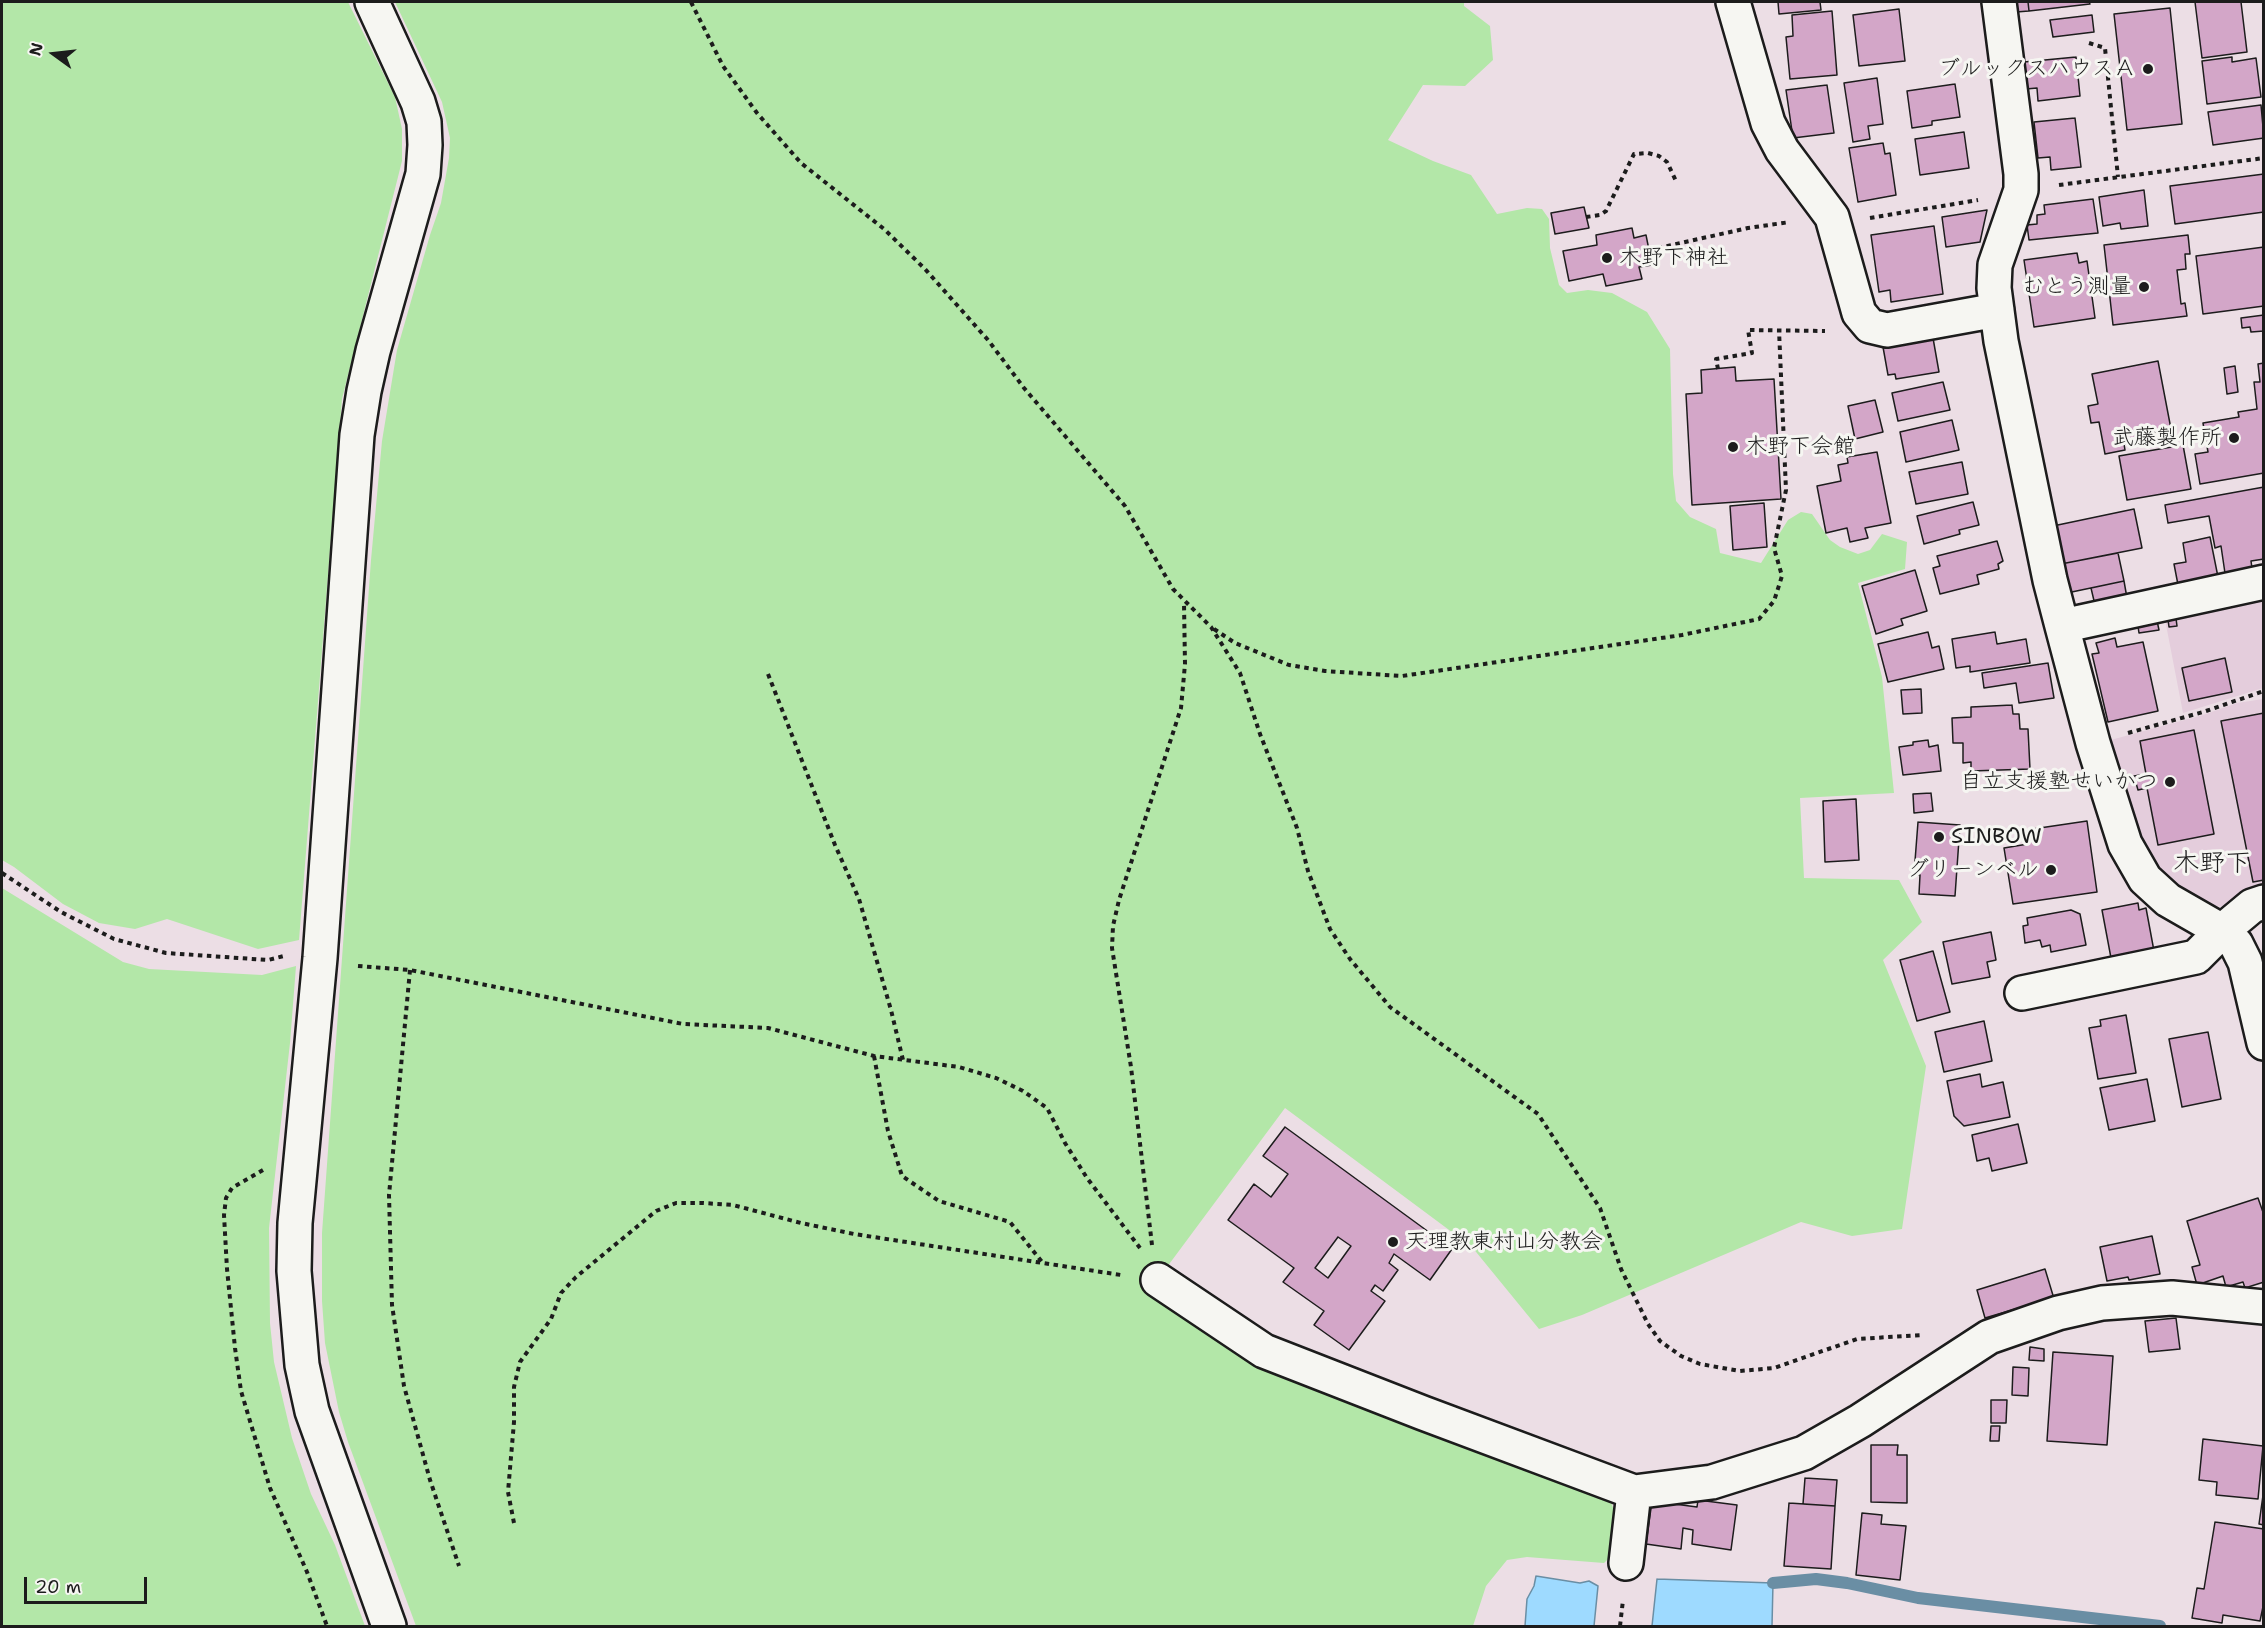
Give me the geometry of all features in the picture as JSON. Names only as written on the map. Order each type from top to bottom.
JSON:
[{"type":"street","points":[[372,2],[418,102],[424,122],[425,145],[423,174],[373,351],[357,435],[320,958],[295,1223],[294,1271],[302,1365],[312,1411],[389,1626]]},
{"type":"street","points":[[1733,2],[1768,123],[1782,150],[1832,216],[1859,313],[1870,326],[1887,330],[1997,310]]},
{"type":"street","points":[[1999,2],[2021,174],[2021,190],[1995,266],[1994,288],[2001,341],[2062,626],[2093,743],[2125,844],[2145,879],[2168,900],[2222,931],[2236,944],[2245,962],[2264,1044]]},
{"type":"street","points":[[2062,626],[2264,582]]},
{"type":"street","points":[[2022,993],[2196,957],[2252,906],[2264,903]]},
{"type":"street","points":[[1154,1272],[1264,1351],[1634,1492],[1712,1482],[1804,1453],[1860,1421],[1989,1337],[2058,1313],[2102,1302],[2138,1299],[2195,1299],[2264,1307]]},
{"type":"street","points":[[1626,1563],[1634,1492]]},
{"type":"path","points":[[691,2],[723,66],[757,113],[801,162],[884,229],[925,269],[988,340],[1024,388],[1125,506],[1173,589],[1184,602],[1211,627],[1235,644],[1289,665],[1325,671],[1402,676],[1682,635],[1759,619],[1774,601],[1782,576],[1774,548],[1786,490],[1779,330]]},
{"type":"path","points":[[2089,43],[2105,48],[2118,177]]},
{"type":"path","points":[[1586,217],[1600,215],[1606,211],[1634,154],[1648,153],[1659,156],[1667,162],[1676,181]]},
{"type":"path","points":[[1867,218],[2005,196],[2021,190],[2264,158]]},
{"type":"path","points":[[1649,250],[1769,225]]},
{"type":"path","points":[[1718,369],[1716,359],[1752,353],[1748,330],[1835,331]]},
{"type":"path","points":[[1154,1272],[1131,1067],[1112,948],[1113,926],[1119,900],[1181,708],[1185,664],[1184,602]]},
{"type":"path","points":[[1211,627],[1240,673],[1260,734],[1297,828],[1308,872],[1330,929],[1350,959],[1390,1007],[1538,1114],[1600,1208],[1621,1269],[1648,1324],[1660,1341],[1681,1356],[1700,1364],[1740,1371],[1774,1368],[1857,1339],[1929,1335]]},
{"type":"path","points":[[768,674],[859,899],[903,1060]]},
{"type":"path","points":[[2093,743],[2203,712],[2264,691]]},
{"type":"path","points":[[2,873],[61,912],[114,939],[177,954],[268,960],[297,953],[320,958]]},
{"type":"path","points":[[352,965],[410,970],[683,1024],[768,1028],[874,1056],[959,1067],[996,1078],[1023,1091],[1047,1108],[1087,1178],[1126,1227],[1154,1272]]},
{"type":"path","points":[[410,970],[388,1195],[392,1305],[404,1386],[430,1480],[459,1566]]},
{"type":"path","points":[[874,1056],[888,1131],[902,1176],[939,1201],[1010,1222],[1042,1262]]},
{"type":"path","points":[[299,1171],[261,1170],[232,1188],[226,1197],[224,1215],[229,1305],[244,1401],[270,1488],[307,1572],[327,1626]]},
{"type":"path","points":[[514,1523],[508,1492],[514,1422],[514,1387],[520,1362],[551,1319],[561,1293],[576,1277],[656,1211],[676,1203],[733,1205],[854,1234],[1096,1272],[1154,1272]]},
{"type":"shaded area","points":[[2263,587],[2263,688],[2183,713],[2163,609]]},
{"type":"shaded area","points":[[2263,699],[2263,893],[2224,907],[2209,905],[2176,887],[2154,868],[2145,855],[2107,741],[2203,715],[2237,703]]},
{"type":"green space","points":[[2,2],[348,2],[395,97],[402,129],[402,161],[342,399],[299,940],[258,949],[167,919],[135,929],[99,923],[63,904],[2,860]]},
{"type":"green space","points":[[395,2],[1464,2],[1464,6],[1490,26],[1493,60],[1465,86],[1423,85],[1388,140],[1433,161],[1471,175],[1497,214],[1527,208],[1542,209],[1549,219],[1550,248],[1559,285],[1567,293],[1588,290],[1612,293],[1647,312],[1670,349],[1673,474],[1676,501],[1690,517],[1716,529],[1720,553],[1761,563],[1788,520],[1801,512],[1812,514],[1830,540],[1858,554],[1870,550],[1882,534],[1907,542],[1905,569],[1858,583],[1882,677],[1894,793],[1800,798],[1804,878],[1899,880],[1922,922],[1883,960],[1926,1066],[1902,1229],[1852,1236],[1801,1222],[1582,1315],[1539,1329],[1472,1247],[1285,1108],[1167,1267],[1247,1358],[1609,1495],[1618,1524],[1613,1554],[1604,1563],[1527,1557],[1507,1560],[1486,1586],[1473,1626],[416,1626],[339,1412],[325,1343],[322,1301],[322,1233],[371,560],[382,441],[397,350],[441,203],[449,158],[450,138],[442,102]]},
{"type":"green space","points":[[2,888],[123,962],[149,969],[262,975],[296,966],[290,1043],[269,1228],[270,1323],[274,1362],[292,1438],[311,1494],[335,1545],[365,1626],[2,1626]]},
{"type":"water","points":[[1536,1576],[1580,1583],[1589,1581],[1598,1586],[1594,1626],[1525,1626],[1527,1599]]},
{"type":"water","points":[[1657,1579],[1773,1583],[1772,1626],[1652,1626]]},
{"type":"building","points":[[1778,2],[1820,2],[1821,10],[1779,14]]},
{"type":"building","points":[[2015,2],[2028,2],[2029,11],[2016,12]]},
{"type":"building","points":[[2028,2],[2089,2],[2090,4],[2029,11]]},
{"type":"building","points":[[2195,2],[2241,2],[2247,52],[2202,58]]},
{"type":"building","name":"ブルックスハウスＡ","points":[[2170,8],[2182,124],[2127,130],[2114,14]]},
{"type":"building","points":[[1899,9],[1905,61],[1859,66],[1853,15]]},
{"type":"building","points":[[1832,11],[1837,75],[1790,79],[1786,37],[1793,36],[1792,15]]},
{"type":"building","points":[[2092,15],[2094,32],[2053,37],[2050,20]]},
{"type":"building","points":[[2076,57],[2080,96],[2038,101],[2037,88],[2026,89],[2024,62]]},
{"type":"building","points":[[2232,57],[2232,62],[2256,58],[2261,97],[2207,104],[2202,61]]},
{"type":"building","points":[[1877,78],[1883,124],[1868,126],[1870,139],[1853,142],[1844,83]]},
{"type":"building","points":[[1955,84],[1960,117],[1932,121],[1932,125],[1912,128],[1907,91]]},
{"type":"building","points":[[1827,85],[1834,133],[1793,138],[1786,90]]},
{"type":"building","points":[[2261,105],[2264,138],[2213,145],[2208,112]]},
{"type":"building","points":[[2075,118],[2081,167],[2051,170],[2050,157],[2038,158],[2034,122]]},
{"type":"building","points":[[1964,132],[1969,168],[1920,175],[1915,139]]},
{"type":"building","points":[[1883,143],[1885,154],[1890,153],[1896,195],[1858,202],[1849,148]]},
{"type":"building","points":[[2264,174],[2264,212],[2175,224],[2170,186]]},
{"type":"building","points":[[2144,190],[2148,226],[2121,229],[2120,223],[2103,226],[2099,197]]},
{"type":"building","points":[[2093,199],[2098,233],[2029,240],[2027,225],[2037,224],[2037,215],[2045,214],[2044,205]]},
{"type":"building","points":[[1584,207],[1589,228],[1555,234],[1551,213]]},
{"type":"building","points":[[1987,210],[1980,242],[1946,247],[1942,217]]},
{"type":"building","points":[[1934,226],[1943,294],[1891,302],[1890,290],[1879,292],[1871,235]]},
{"type":"building","name":"木野下神社","points":[[1632,228],[1634,238],[1646,235],[1652,265],[1639,267],[1642,279],[1606,286],[1603,274],[1569,281],[1563,251],[1597,245],[1596,235]]},
{"type":"building","name":"むとう測量","points":[[2188,235],[2190,254],[2185,254],[2186,269],[2177,270],[2181,304],[2185,303],[2187,316],[2113,325],[2104,245]]},
{"type":"building","points":[[2264,247],[2264,306],[2203,314],[2196,256]]},
{"type":"building","points":[[2077,253],[2079,263],[2087,261],[2095,318],[2034,327],[2024,260]]},
{"type":"building","points":[[2264,315],[2264,331],[2251,332],[2250,327],[2242,328],[2241,318]]},
{"type":"building","points":[[1933,338],[1939,372],[1896,379],[1895,374],[1888,375],[1883,347]]},
{"type":"building","points":[[2158,361],[2171,429],[2151,433],[2152,438],[2124,444],[2125,450],[2105,454],[2099,422],[2091,423],[2088,406],[2098,404],[2092,374]]},
{"type":"building","name":"武藤製作所","points":[[2264,363],[2264,473],[2200,484],[2195,454],[2208,452],[2203,423],[2239,417],[2238,412],[2257,409],[2254,382],[2260,382],[2258,364]]},
{"type":"building","points":[[2235,366],[2238,392],[2227,394],[2224,368]]},
{"type":"building","name":"木野下会館","points":[[1735,367],[1736,381],[1774,379],[1781,499],[1692,505],[1686,394],[1702,393],[1701,370]]},
{"type":"building","points":[[1943,382],[1950,410],[1898,421],[1892,393]]},
{"type":"building","points":[[1875,400],[1883,432],[1855,439],[1848,406]]},
{"type":"building","points":[[1952,420],[1959,450],[1906,462],[1900,432]]},
{"type":"building","points":[[2183,445],[2191,489],[2127,500],[2119,456]]},
{"type":"building","points":[[1877,452],[1891,523],[1865,528],[1868,538],[1850,542],[1847,528],[1826,533],[1817,486],[1841,481],[1838,465],[1848,463],[1847,457]]},
{"type":"building","points":[[1962,462],[1968,494],[1916,504],[1909,472]]},
{"type":"building","points":[[2264,487],[2264,559],[2251,561],[2253,575],[2226,580],[2221,546],[2215,548],[2209,516],[2168,523],[2165,505]]},
{"type":"building","points":[[1973,502],[1979,525],[1959,530],[1960,534],[1924,544],[1917,516]]},
{"type":"building","points":[[1764,503],[1767,547],[1733,550],[1730,506]]},
{"type":"building","points":[[2134,509],[2142,548],[2061,564],[2053,526]]},
{"type":"building","points":[[2210,537],[2219,582],[2179,590],[2174,564],[2186,562],[2183,543]]},
{"type":"building","points":[[1997,541],[2003,561],[1998,564],[1999,569],[1977,575],[1979,584],[1940,594],[1933,568],[1940,566],[1937,556]]},
{"type":"building","points":[[2118,553],[2124,581],[2067,593],[2061,564]]},
{"type":"building","points":[[1915,570],[1927,611],[1901,619],[1903,625],[1876,634],[1862,586]]},
{"type":"building","points":[[2124,581],[2127,598],[2095,605],[2091,588]]},
{"type":"building","points":[[2175,611],[2177,626],[2169,627],[2167,612]]},
{"type":"building","points":[[2156,616],[2159,630],[2139,633],[2137,620]]},
{"type":"building","points":[[1928,632],[1932,648],[1939,646],[1944,669],[1888,682],[1878,644]]},
{"type":"building","points":[[1995,632],[1997,644],[2026,639],[2030,663],[1970,672],[1970,666],[1956,668],[1952,639]]},
{"type":"building","points":[[2115,638],[2117,647],[2143,642],[2158,711],[2108,722],[2092,654],[2099,653],[2096,643]]},
{"type":"building","points":[[2225,658],[2232,692],[2189,701],[2182,668]]},
{"type":"building","points":[[2048,663],[2054,698],[2019,703],[2016,683],[1984,688],[1982,673]]},
{"type":"building","points":[[1921,689],[1922,713],[1903,714],[1901,690]]},
{"type":"building","points":[[2012,705],[2013,714],[2019,714],[2020,729],[2028,729],[2030,769],[1971,771],[1971,762],[1963,763],[1963,743],[1953,743],[1952,718],[1971,717],[1971,707]]},
{"type":"building","points":[[2264,713],[2264,880],[2253,882],[2221,721]]},
{"type":"building","name":"自立支援塾せいかつ","points":[[2194,730],[2214,834],[2158,845],[2147,788],[2138,790],[2134,776],[2146,774],[2140,741]]},
{"type":"building","points":[[1928,740],[1929,747],[1938,745],[1941,771],[1903,775],[1899,747]]},
{"type":"building","points":[[1931,793],[1933,811],[1914,813],[1913,794]]},
{"type":"building","points":[[1856,799],[1859,860],[1825,862],[1823,801]]},
{"type":"building","name":"グリーンベル","points":[[2087,821],[2097,892],[2013,904],[2004,848],[2028,844],[2026,830]]},
{"type":"building","points":[[1918,822],[1960,825],[1955,896],[1919,894],[1920,875],[1914,874]]},
{"type":"building","points":[[2138,903],[2139,910],[2146,908],[2154,951],[2111,958],[2102,910]]},
{"type":"building","points":[[2071,910],[2080,914],[2086,945],[2051,952],[2050,945],[2042,947],[2040,940],[2025,943],[2023,926],[2028,925],[2027,918]]},
{"type":"building","points":[[1991,932],[1996,960],[1987,962],[1990,977],[1952,984],[1943,942]]},
{"type":"building","points":[[1933,951],[1950,1012],[1917,1021],[1900,960]]},
{"type":"building","points":[[2126,1015],[2136,1073],[2098,1079],[2089,1028],[2101,1026],[2100,1020]]},
{"type":"building","points":[[1984,1021],[1992,1061],[1944,1072],[1935,1032]]},
{"type":"building","points":[[2208,1032],[2221,1099],[2182,1107],[2169,1039]]},
{"type":"building","points":[[1980,1074],[1982,1087],[2003,1082],[2010,1117],[1964,1126],[1954,1116],[1947,1081]]},
{"type":"building","points":[[2147,1079],[2155,1121],[2109,1130],[2100,1088]]},
{"type":"building","points":[[2018,1124],[2027,1163],[1992,1171],[1989,1158],[1977,1161],[1972,1135]]},
{"type":"building","name":"天理教東村山分教会","points":[[1285,1127],[1452,1249],[1430,1280],[1394,1254],[1389,1263],[1398,1270],[1383,1291],[1375,1285],[1371,1291],[1385,1301],[1349,1350],[1314,1325],[1324,1311],[1283,1282],[1294,1268],[1228,1220],[1254,1184],[1271,1197],[1288,1174],[1263,1156]],"holes":[[[1338,1237],[1351,1246],[1328,1278],[1315,1268]]]},
{"type":"building","points":[[2258,1198],[2264,1215],[2264,1282],[2245,1288],[2243,1282],[2226,1287],[2223,1276],[2197,1285],[2192,1267],[2200,1265],[2187,1221]]},
{"type":"building","points":[[2152,1236],[2160,1274],[2129,1280],[2128,1277],[2107,1281],[2100,1247]]},
{"type":"building","points":[[2045,1269],[2055,1302],[2020,1313],[2019,1308],[1985,1318],[1977,1290]]},
{"type":"building","points":[[2176,1318],[2180,1349],[2149,1352],[2145,1321]]},
{"type":"building","points":[[2030,1347],[2044,1349],[2044,1361],[2029,1360]]},
{"type":"building","points":[[2053,1352],[2113,1356],[2107,1445],[2047,1441]]},
{"type":"building","points":[[2013,1367],[2029,1368],[2028,1396],[2012,1395]]},
{"type":"building","points":[[1991,1400],[2007,1400],[2006,1423],[1991,1423]]},
{"type":"building","points":[[1991,1426],[2000,1426],[1999,1441],[1990,1441]]},
{"type":"building","points":[[2203,1439],[2263,1446],[2258,1499],[2216,1495],[2217,1482],[2199,1480]]},
{"type":"building","points":[[1871,1445],[1898,1445],[1897,1455],[1907,1455],[1907,1503],[1871,1502]]},
{"type":"building","points":[[1805,1478],[1837,1480],[1835,1506],[1803,1504]]},
{"type":"building","points":[[2264,1488],[2264,1525],[2259,1524]]},
{"type":"building","points":[[1698,1500],[1737,1505],[1731,1550],[1692,1544],[1693,1530],[1683,1528],[1681,1549],[1646,1544],[1652,1501],[1697,1507]]},
{"type":"building","points":[[1789,1503],[1835,1506],[1831,1569],[1784,1566]]},
{"type":"building","points":[[1862,1513],[1882,1515],[1881,1524],[1906,1526],[1900,1580],[1856,1575]]},
{"type":"building","points":[[2215,1522],[2264,1529],[2264,1602],[2260,1621],[2223,1615],[2222,1623],[2192,1618],[2197,1588],[2204,1589]]},
{"type":"waterway","points":[[1773,1583],[1816,1579],[1918,1598],[2160,1626]]},
{"type":"place","name":"ブルックスハウスＡ","points":[[2148,69]]},
{"type":"place","name":"木野下神社","points":[[1607,258]]},
{"type":"place","name":"むとう測量","points":[[2144,287]]},
{"type":"place","name":"武藤製作所","points":[[2234,438]]},
{"type":"place","name":"木野下会館","points":[[1733,447]]},
{"type":"place","name":"自立支援塾せいかつ","points":[[2170,782]]},
{"type":"place","name":"SINBOW","points":[[1939,837]]},
{"type":"place","name":"グリーンベル","points":[[2051,870]]},
{"type":"place","name":"天理教東村山分教会","points":[[1393,1242]]},
{"type":"district","name":"木野下","points":[[2212,864]]}]
